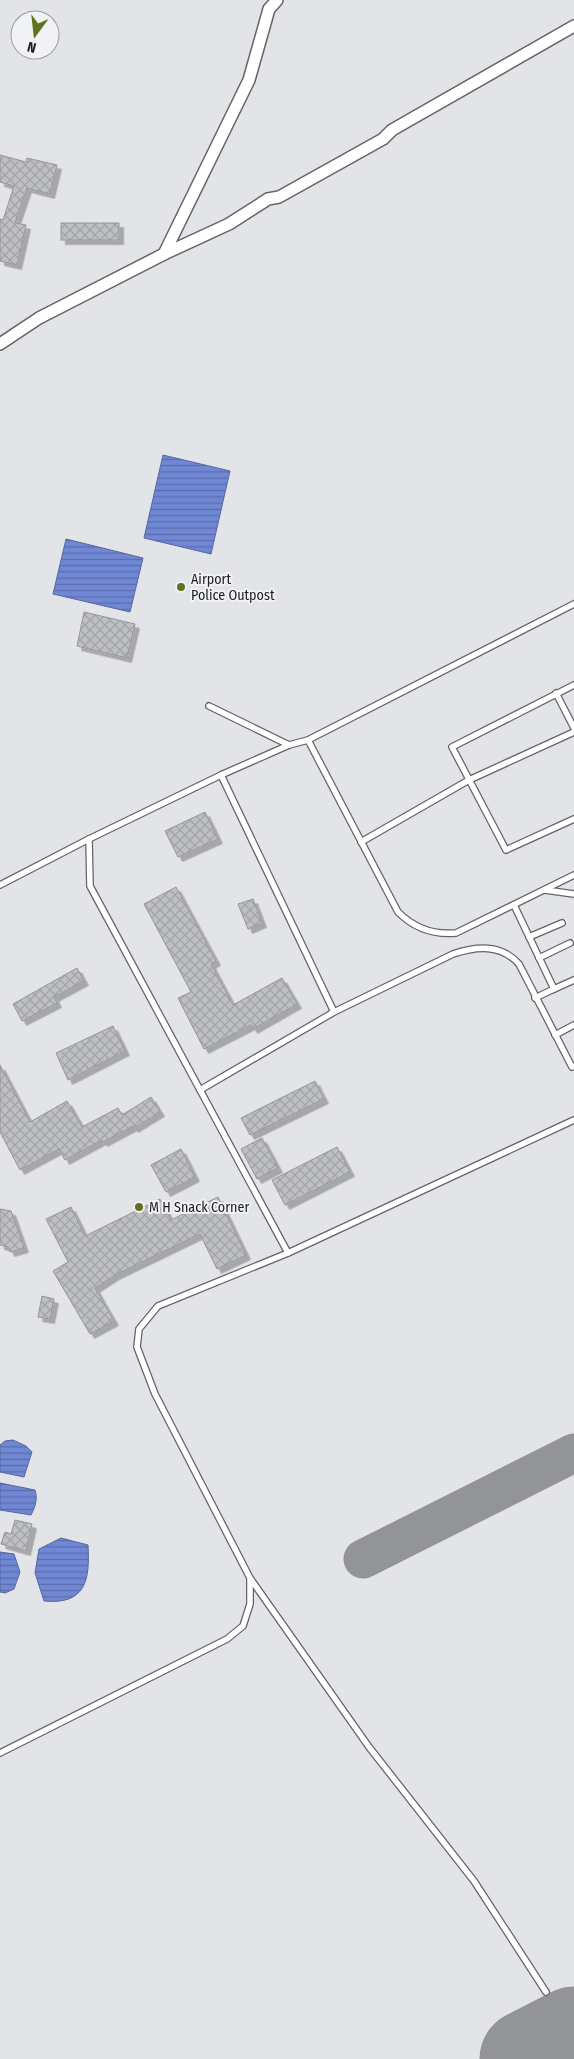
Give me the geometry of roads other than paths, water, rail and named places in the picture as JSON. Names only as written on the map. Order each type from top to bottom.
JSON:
[{"type":"street","points":[[164,254],[249,80],[269,9],[277,0]]},
{"type":"street","points":[[0,344],[38,318],[164,254],[229,224],[268,199],[279,197],[383,139],[392,130],[574,26]]},
{"type":"lane","points":[[0,885],[89,839],[221,775],[289,745],[308,740],[574,604]]},
{"type":"lane","points":[[574,685],[452,747],[506,850],[574,819]]},
{"type":"lane","points":[[361,842],[469,780],[574,730],[556,693]]},
{"type":"lane","points":[[209,706],[289,745]]},
{"type":"lane","points":[[308,740],[398,912],[410,923],[445,934],[456,932],[574,875]]},
{"type":"lane","points":[[221,775],[334,1012]]},
{"type":"lane","points":[[89,839],[90,886],[288,1253]]},
{"type":"lane","points":[[545,890],[574,894]]},
{"type":"lane","points":[[514,905],[554,989]]},
{"type":"lane","points":[[530,937],[562,923]]},
{"type":"lane","points":[[539,958],[570,943]]},
{"type":"lane","points":[[200,1090],[334,1012],[453,954],[470,948],[486,948],[510,954],[520,964],[555,1035],[572,1067],[574,1066]]},
{"type":"lane","points":[[536,998],[574,980]]},
{"type":"lane","points":[[555,1035],[574,1025]]},
{"type":"lane","points":[[546,1992],[474,1881],[369,1747],[250,1578],[155,1394],[137,1347],[139,1329],[158,1306],[288,1253],[574,1120]]},
{"type":"lane","points":[[0,1753],[227,1639],[243,1626],[250,1604],[250,1578]]},
{"type":"water","points":[[163,455],[230,471],[211,554],[144,538]]},
{"type":"water","points":[[66,539],[143,558],[130,612],[53,594]]},
{"type":"water","points":[[13,1440],[26,1446],[32,1452],[24,1477],[0,1472],[0,1445],[5,1441]]},
{"type":"water","points":[[0,1483],[35,1490],[36,1503],[31,1515],[0,1510]]},
{"type":"water","points":[[61,1538],[88,1545],[86,1579],[77,1594],[69,1599],[44,1601],[35,1573],[39,1549]]},
{"type":"water","points":[[0,1552],[14,1554],[20,1572],[14,1589],[5,1593],[0,1592]]},
{"type":"place","name":"Airport Police Outpost","points":[[181,587]]},
{"type":"place","name":"M H Snack Corner","points":[[139,1207]]}]
